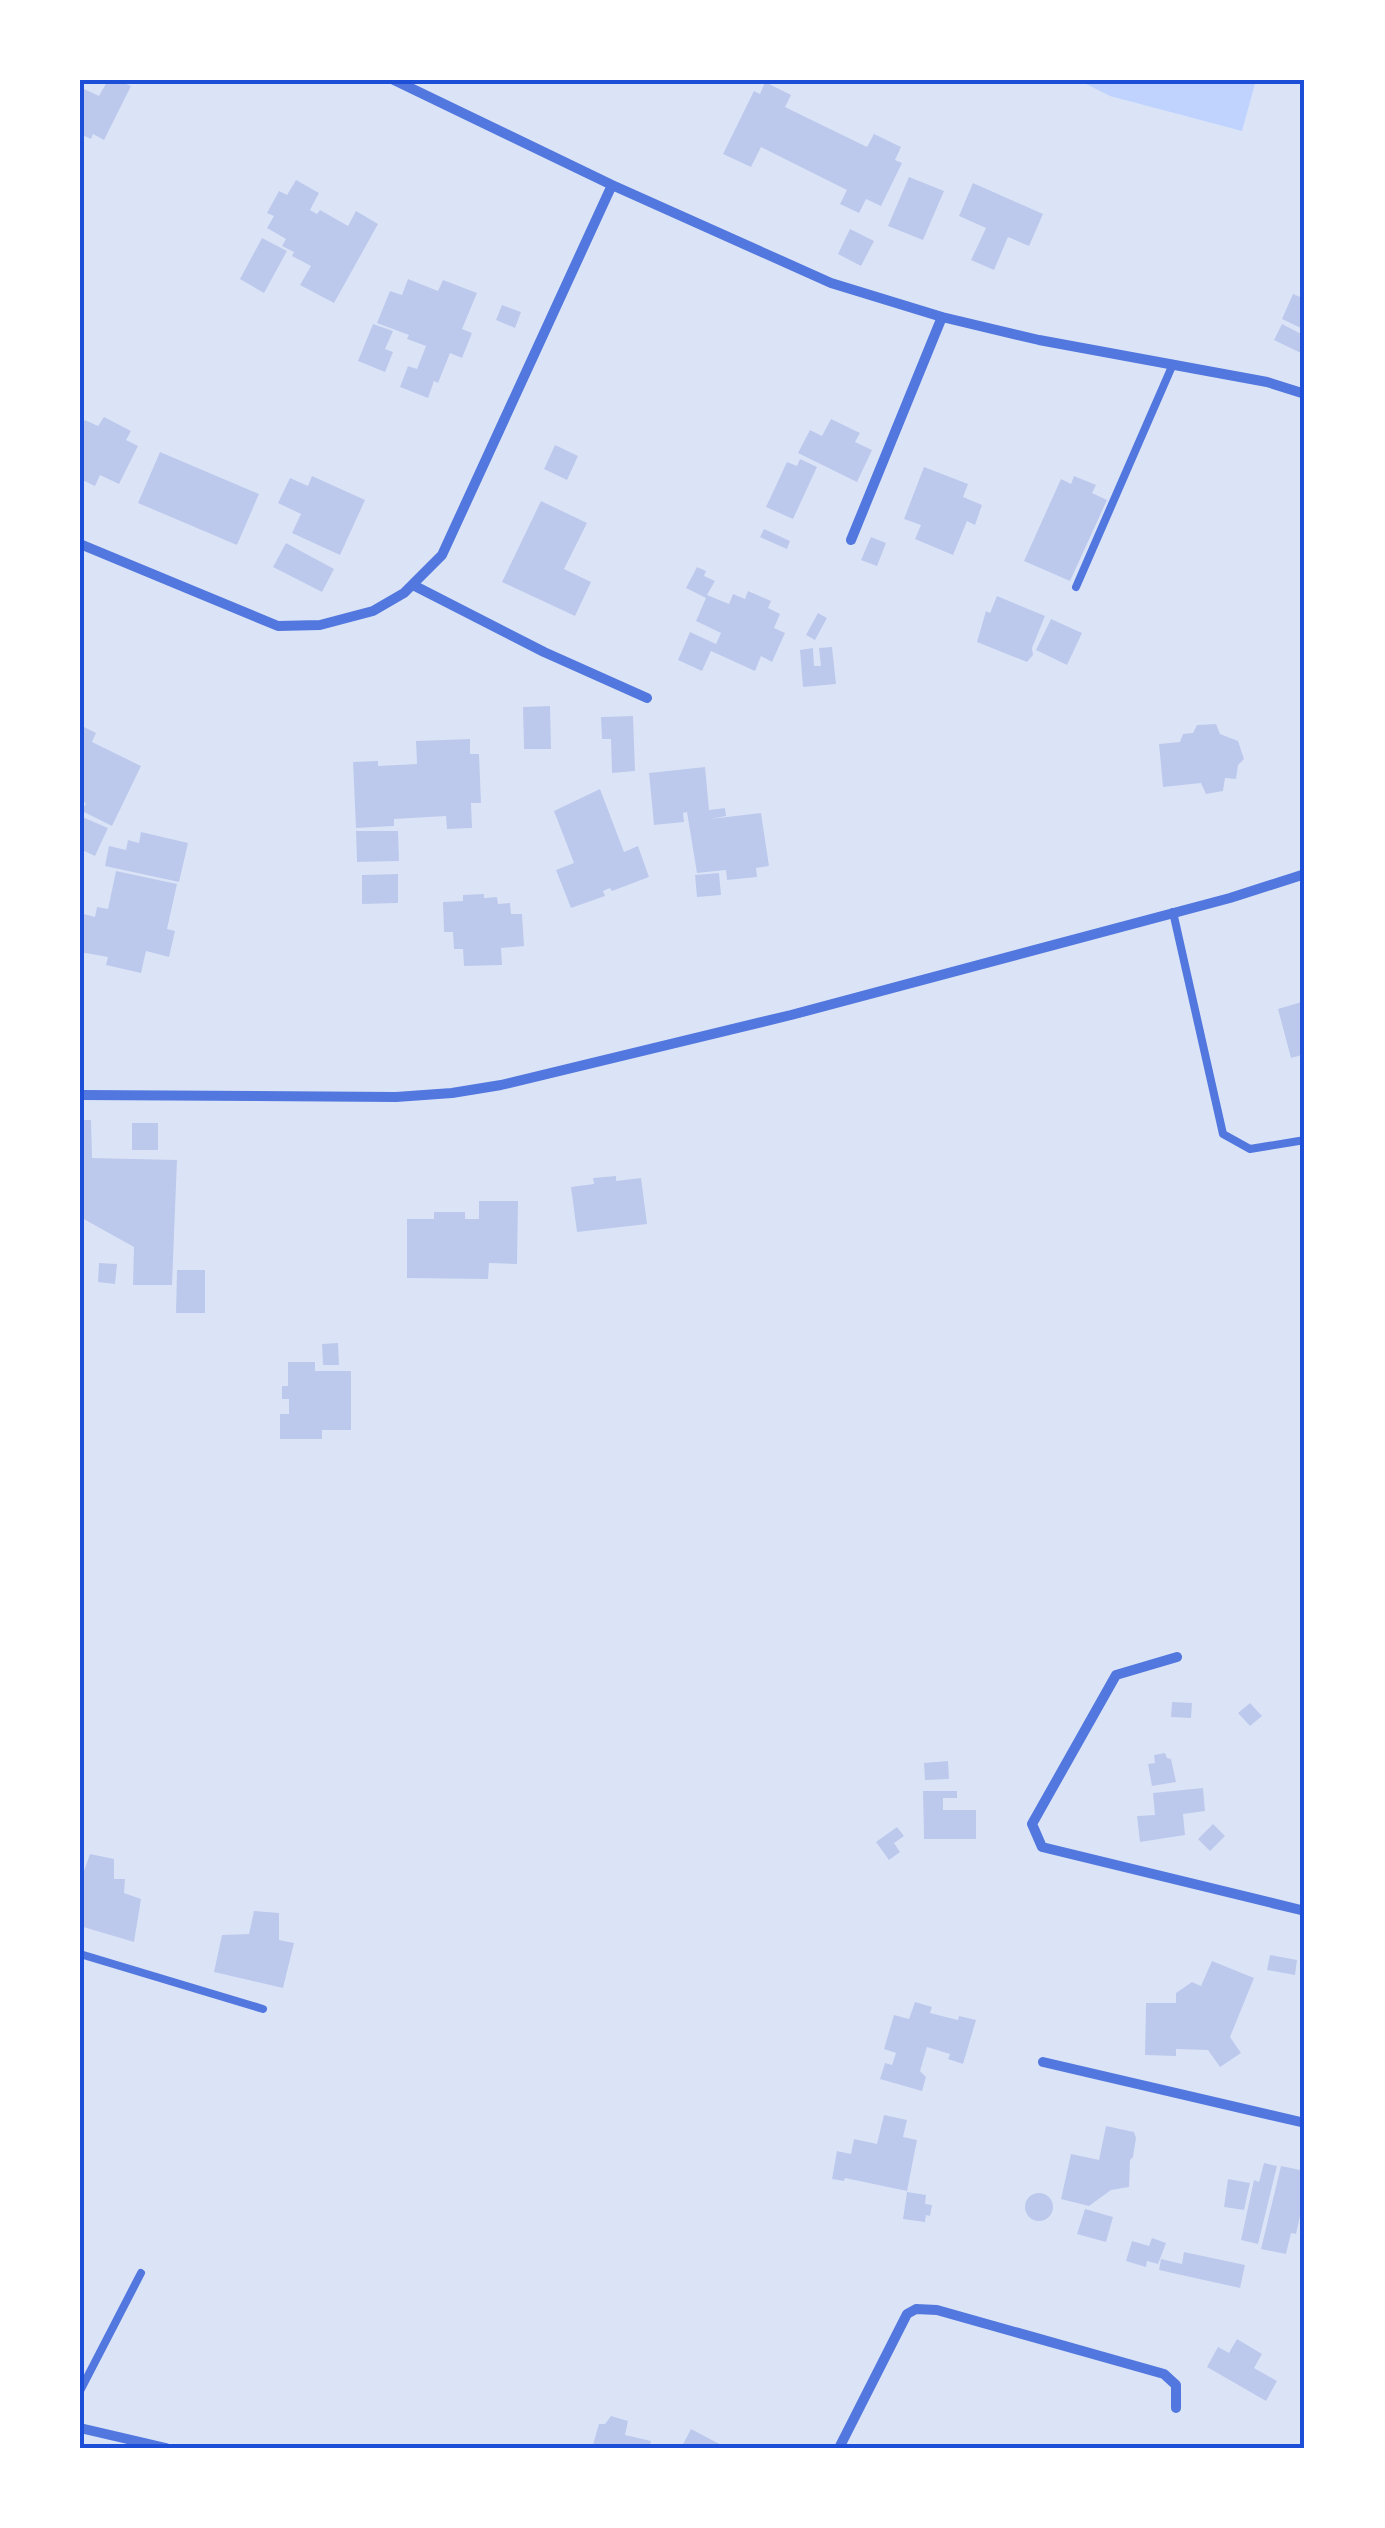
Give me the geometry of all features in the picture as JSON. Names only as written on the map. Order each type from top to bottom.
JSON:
[{"type":"street","points":[[394,80],[612,185],[831,283],[942,317],[1039,340],[1267,382],[1305,394]]},
{"type":"street","points":[[80,544],[278,626],[320,625],[373,611],[413,585],[442,555],[612,185]]},
{"type":"street","points":[[850,540],[942,317]]},
{"type":"street","points":[[413,585],[544,652],[647,698]]},
{"type":"street","points":[[80,1094],[396,1097],[500,1085],[791,1016],[1305,874]]},
{"type":"street","points":[[1177,1656],[1116,1676],[1032,1824],[1034,1833],[1042,1846],[1305,1911]]},
{"type":"street","points":[[1043,2062],[1305,2123]]},
{"type":"street","points":[[839,2448],[907,2314],[916,2309],[937,2310],[1164,2374],[1176,2385],[1176,2408]]},
{"type":"street","points":[[80,2428],[166,2448]]},
{"type":"lane","points":[[1076,587],[1174,364]]},
{"type":"lane","points":[[1173,912],[1223,1134],[1250,1149],[1305,1140]]},
{"type":"lane","points":[[80,1954],[263,2009]]},
{"type":"lane","points":[[80,2391],[141,2273]]},
{"type":"shaded area","points":[[80,80],[1305,80],[1305,2448],[80,2448]]},
{"type":"water","points":[[1078,80],[1256,80],[1242,131],[1110,96]]},
{"type":"building","points":[[108,80],[131,86],[104,140],[93,134],[91,139],[80,134],[80,87],[99,96]]},
{"type":"building","points":[[765,82],[791,95],[785,107],[867,147],[874,134],[901,147],[895,160],[902,163],[881,206],[866,199],[859,213],[840,204],[847,190],[761,147],[751,167],[723,154],[754,91],[760,94]]},
{"type":"building","points":[[909,177],[944,191],[923,240],[888,226]]},
{"type":"building","points":[[296,180],[319,193],[310,210],[317,214],[320,210],[348,226],[356,211],[378,224],[334,303],[300,285],[311,266],[292,256],[294,252],[282,246],[286,239],[267,228],[274,216],[267,213],[279,191],[287,195]]},
{"type":"building","points":[[973,183],[1043,214],[1029,246],[1008,237],[994,270],[971,260],[986,228],[959,216]]},
{"type":"building","points":[[850,229],[874,241],[861,266],[838,254]]},
{"type":"building","points":[[262,238],[287,251],[264,293],[240,279]]},
{"type":"building","points":[[408,279],[438,291],[443,280],[477,293],[462,329],[472,333],[462,358],[450,353],[428,398],[400,387],[408,366],[417,369],[426,346],[377,323],[390,291],[402,295]]},
{"type":"building","points":[[1293,294],[1305,299],[1305,330],[1282,319]]},
{"type":"building","points":[[502,305],[521,312],[515,328],[496,320]]},
{"type":"building","points":[[373,324],[393,331],[385,349],[393,352],[385,372],[358,361]]},
{"type":"building","points":[[1282,324],[1305,336],[1305,355],[1274,340]]},
{"type":"building","points":[[104,417],[131,431],[126,440],[138,446],[119,484],[100,475],[95,486],[80,479],[80,429],[85,420],[98,426]]},
{"type":"building","points":[[831,419],[860,433],[855,442],[872,450],[857,482],[798,453],[810,430],[822,436]]},
{"type":"building","points":[[555,445],[578,456],[567,480],[544,469]]},
{"type":"building","points":[[160,452],[259,494],[237,545],[138,503]]},
{"type":"building","points":[[800,459],[817,467],[793,519],[766,507],[787,462],[797,466]]},
{"type":"building","points":[[924,467],[968,484],[963,497],[982,505],[975,525],[967,521],[953,555],[915,539],[921,525],[904,519]]},
{"type":"building","points":[[312,476],[365,500],[340,555],[292,533],[301,514],[278,503],[290,478],[308,486]]},
{"type":"building","points":[[1074,476],[1096,485],[1092,493],[1107,500],[1070,581],[1024,561],[1061,479],[1071,484]]},
{"type":"building","points":[[541,501],[587,523],[564,569],[591,582],[575,616],[502,582]]},
{"type":"building","points":[[764,529],[790,541],[787,549],[760,537]]},
{"type":"building","points":[[871,537],[886,543],[877,566],[861,560]]},
{"type":"building","points":[[286,543],[334,569],[322,592],[273,567]]},
{"type":"building","points":[[697,567],[715,581],[707,595],[729,604],[733,594],[745,599],[748,591],[771,601],[768,608],[780,614],[774,628],[785,633],[772,662],[761,656],[755,671],[711,651],[702,671],[678,660],[690,632],[716,644],[721,633],[696,621],[706,598],[686,588]]},
{"type":"building","points":[[997,596],[1045,616],[1032,648],[1033,655],[1027,662],[977,642],[986,611],[990,613]]},
{"type":"building","points":[[818,613],[827,618],[815,640],[806,635]]},
{"type":"building","points":[[1051,619],[1082,633],[1067,665],[1036,650]]},
{"type":"building","points":[[832,647],[836,684],[803,687],[800,650],[813,648],[814,666],[821,666],[819,648]]},
{"type":"building","points":[[550,706],[551,749],[524,749],[523,707]]},
{"type":"building","points":[[633,716],[635,771],[612,773],[611,739],[602,739],[601,717]]},
{"type":"building","points":[[1216,724],[1220,734],[1238,741],[1244,759],[1238,765],[1236,779],[1225,778],[1223,791],[1206,794],[1201,783],[1163,787],[1159,744],[1180,742],[1183,734],[1193,733],[1197,725]]},
{"type":"building","points":[[80,725],[96,733],[92,742],[141,766],[112,826],[82,811],[86,803],[80,801]]},
{"type":"building","points":[[470,739],[470,754],[479,754],[481,803],[471,803],[472,828],[447,829],[446,816],[394,819],[394,826],[356,828],[353,762],[378,761],[378,766],[417,764],[416,741]]},
{"type":"building","points":[[705,767],[709,810],[725,808],[726,816],[710,819],[761,813],[769,866],[756,868],[757,877],[727,880],[726,870],[697,873],[687,812],[683,813],[684,822],[654,825],[649,773]]},
{"type":"building","points":[[600,789],[624,852],[638,846],[649,877],[612,891],[610,888],[603,891],[605,896],[571,908],[556,870],[574,863],[554,811]]},
{"type":"building","points":[[80,816],[108,828],[95,856],[80,849]]},
{"type":"building","points":[[356,831],[398,831],[399,861],[357,862]]},
{"type":"building","points":[[141,832],[188,843],[179,882],[105,866],[109,846],[126,850],[128,840],[139,843]]},
{"type":"building","points":[[116,871],[177,884],[167,929],[175,931],[169,957],[146,951],[141,973],[106,965],[108,957],[80,952],[80,913],[95,917],[97,907],[108,909]]},
{"type":"building","points":[[719,873],[721,895],[697,897],[695,875]]},
{"type":"building","points":[[398,874],[398,903],[362,904],[362,875]]},
{"type":"building","points":[[484,894],[484,898],[497,897],[498,904],[510,903],[511,914],[522,914],[524,946],[501,948],[502,965],[464,966],[463,949],[454,949],[453,932],[444,932],[443,902],[463,901],[463,895]]},
{"type":"building","points":[[1305,1001],[1305,1054],[1291,1058],[1278,1009]]},
{"type":"building","points":[[80,1120],[91,1120],[92,1158],[177,1160],[172,1285],[133,1285],[134,1247],[80,1217]]},
{"type":"building","points":[[132,1123],[158,1123],[158,1150],[132,1150]]},
{"type":"building","points":[[616,1176],[616,1181],[641,1178],[647,1224],[577,1232],[571,1187],[594,1184],[593,1178]]},
{"type":"building","points":[[479,1201],[518,1201],[517,1264],[489,1263],[488,1279],[407,1278],[407,1219],[434,1219],[434,1212],[465,1212],[465,1219],[479,1219]]},
{"type":"building","points":[[99,1263],[117,1264],[115,1284],[98,1282]]},
{"type":"building","points":[[177,1270],[205,1270],[205,1313],[176,1313]]},
{"type":"building","points":[[338,1343],[339,1365],[323,1365],[322,1344]]},
{"type":"building","points":[[288,1362],[315,1362],[315,1371],[351,1371],[351,1430],[322,1430],[322,1439],[280,1439],[280,1414],[289,1414],[289,1399],[282,1399],[282,1386],[288,1386]]},
{"type":"building","points":[[1172,1702],[1192,1703],[1191,1718],[1171,1717]]},
{"type":"building","points":[[1250,1703],[1262,1716],[1250,1726],[1238,1713]]},
{"type":"building","points":[[1165,1753],[1171,1759],[1176,1782],[1152,1786],[1148,1764],[1155,1763],[1154,1755]]},
{"type":"building","points":[[948,1761],[949,1779],[925,1780],[924,1763]]},
{"type":"building","points":[[1203,1788],[1205,1811],[1183,1814],[1185,1835],[1140,1842],[1137,1816],[1155,1815],[1153,1793]]},
{"type":"building","points":[[923,1791],[957,1791],[957,1798],[943,1798],[943,1810],[976,1810],[976,1839],[924,1839]]},
{"type":"building","points":[[1213,1824],[1225,1836],[1210,1851],[1198,1839]]},
{"type":"building","points":[[897,1827],[904,1836],[894,1843],[900,1852],[889,1860],[876,1842]]},
{"type":"building","points":[[90,1854],[114,1859],[114,1879],[125,1879],[124,1893],[141,1899],[134,1942],[80,1926],[80,1882]]},
{"type":"building","points":[[254,1911],[279,1913],[279,1940],[294,1943],[283,1988],[214,1972],[222,1935],[249,1934]]},
{"type":"building","points":[[1270,1955],[1297,1960],[1295,1975],[1267,1970]]},
{"type":"building","points":[[1212,1961],[1254,1978],[1230,2037],[1241,2053],[1220,2067],[1208,2050],[1176,2049],[1176,2056],[1145,2055],[1146,2003],[1176,2003],[1176,1993],[1192,1982],[1201,1986]]},
{"type":"building","points":[[915,2002],[932,2007],[930,2013],[976,2020],[963,2064],[948,2059],[950,2054],[927,2047],[920,2071],[926,2077],[922,2091],[880,2079],[885,2063],[892,2065],[896,2053],[884,2049],[894,2015],[909,2019]]},
{"type":"building","points":[[884,2115],[907,2120],[903,2137],[917,2140],[907,2191],[845,2178],[832,2179],[837,2151],[851,2154],[854,2139],[877,2144]]},
{"type":"building","points":[[1106,2126],[1134,2132],[1129,2187],[1111,2190],[1089,2206],[1061,2199],[1071,2154],[1099,2160]]},
{"type":"building","points":[[1264,2163],[1277,2166],[1258,2244],[1241,2240],[1254,2180],[1259,2182]]},
{"type":"building","points":[[1281,2166],[1305,2171],[1300,2191],[1305,2194],[1296,2234],[1291,2233],[1286,2254],[1261,2249]]},
{"type":"building","points":[[1228,2179],[1250,2183],[1244,2210],[1224,2207]]},
{"type":"building","points":[[907,2192],[926,2195],[925,2204],[932,2205],[925,2222],[903,2219]]},
{"type":"building","points":[[1039,2193],[1049,2197],[1053,2207],[1049,2217],[1039,2221],[1029,2217],[1025,2207],[1029,2197]]},
{"type":"building","points":[[1085,2209],[1113,2217],[1106,2242],[1077,2234]]},
{"type":"building","points":[[1152,2238],[1166,2243],[1158,2264],[1147,2261],[1146,2267],[1126,2261],[1132,2241],[1149,2246]]},
{"type":"building","points":[[1184,2252],[1245,2265],[1240,2288],[1159,2270],[1161,2259],[1182,2264]]},
{"type":"building","points":[[1237,2339],[1262,2354],[1254,2368],[1277,2381],[1266,2401],[1207,2367],[1218,2347],[1229,2353]]},
{"type":"building","points":[[611,2416],[628,2421],[625,2435],[651,2441],[649,2448],[592,2448],[599,2424],[605,2424]]},
{"type":"building","points":[[691,2429],[727,2448],[681,2448]]}]
